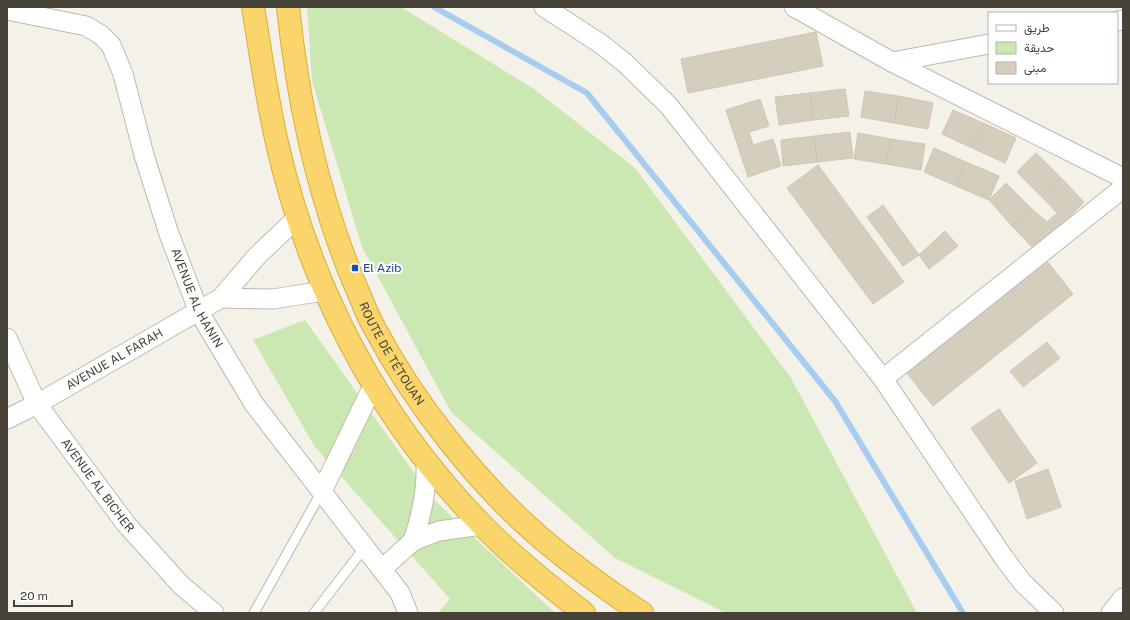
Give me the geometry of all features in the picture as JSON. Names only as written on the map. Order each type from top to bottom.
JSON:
[{"type":"highway","points":[[253,7],[275,134],[297,218],[324,291],[346,337],[373,386],[426,463],[481,525],[528,568],[584,613]]},
{"type":"highway","name":"ROUTE DE TÉTOUAN","points":[[288,7],[302,109],[321,191],[344,258],[373,326],[405,380],[443,432],[493,492],[541,538],[595,582],[642,613]]},
{"type":"street","points":[[544,7],[613,54],[669,106],[883,379],[1004,558],[1022,582],[1054,613]]},
{"type":"street","points":[[794,7],[892,62],[1122,185],[883,379]]},
{"type":"street","name":"AVENUE AL HANIN","points":[[7,10],[86,26],[101,34],[111,45],[123,74],[144,155],[169,234],[199,312],[254,404],[400,593],[408,613]]},
{"type":"street","points":[[892,62],[988,44]]},
{"type":"street","name":"AVENUE AL FARAH","points":[[7,419],[37,404],[221,298],[257,256],[297,218]]},
{"type":"street","points":[[221,298],[273,299],[324,291]]},
{"type":"street","name":"AVENUE AL BICHER","points":[[7,338],[37,404],[126,524],[181,585],[214,613]]},
{"type":"street","points":[[322,491],[373,386]]},
{"type":"street","points":[[413,541],[422,510],[427,479],[426,463]]},
{"type":"street","points":[[382,569],[413,541],[439,531],[481,525]]},
{"type":"street","points":[[1110,613],[1123,598]]},
{"type":"lane","points":[[254,613],[322,491]]},
{"type":"lane","points":[[314,613],[365,547]]},
{"type":"green space","points":[[307,7],[401,7],[534,89],[635,168],[791,378],[917,613],[726,613],[615,558],[451,412],[362,247],[312,81]]},
{"type":"green space","points":[[305,320],[432,498],[555,613],[438,613],[450,599],[315,447],[253,340]]},
{"type":"building","points":[[816,32],[823,66],[688,93],[681,59]]},
{"type":"building","points":[[845,89],[849,116],[813,120],[810,93]]},
{"type":"building","points":[[865,91],[898,96],[894,123],[861,117]]},
{"type":"building","points":[[810,93],[813,120],[779,125],[775,97]]},
{"type":"building","points":[[898,96],[933,103],[928,129],[894,123]]},
{"type":"building","points":[[760,99],[769,126],[749,132],[753,145],[773,139],[781,166],[748,177],[726,110]]},
{"type":"building","points":[[953,110],[983,123],[972,148],[942,134]]},
{"type":"building","points":[[983,123],[1016,138],[1005,163],[972,148]]},
{"type":"building","points":[[850,132],[853,158],[817,162],[814,136]]},
{"type":"building","points":[[858,133],[891,139],[886,164],[854,159]]},
{"type":"building","points":[[814,136],[817,162],[783,166],[781,140]]},
{"type":"building","points":[[891,139],[925,144],[921,170],[886,164]]},
{"type":"building","points":[[934,148],[966,162],[956,186],[924,172]]},
{"type":"building","points":[[1036,153],[1061,178],[1041,196],[1017,172]]},
{"type":"building","points":[[966,162],[999,176],[989,200],[956,186]]},
{"type":"building","points":[[818,165],[904,282],[873,304],[787,188]]},
{"type":"building","points":[[1061,178],[1084,202],[1036,251],[1012,226],[1031,208],[1047,222],[1057,213],[1041,196]]},
{"type":"building","points":[[1006,183],[1031,208],[1012,226],[989,200]]},
{"type":"building","points":[[883,205],[919,255],[903,266],[867,217]]},
{"type":"building","points":[[945,231],[958,246],[929,269],[919,255]]},
{"type":"building","points":[[1046,260],[1073,294],[933,406],[906,372]]},
{"type":"building","points":[[1047,342],[1060,358],[1023,387],[1010,371]]},
{"type":"building","points":[[999,409],[1037,463],[1009,483],[971,428]]},
{"type":"building","points":[[1048,469],[1061,507],[1027,519],[1015,481]]},
{"type":"waterway","points":[[434,7],[587,93],[835,401],[963,613]]},
{"type":"place","name":"El Azib","points":[[355,268]]}]
